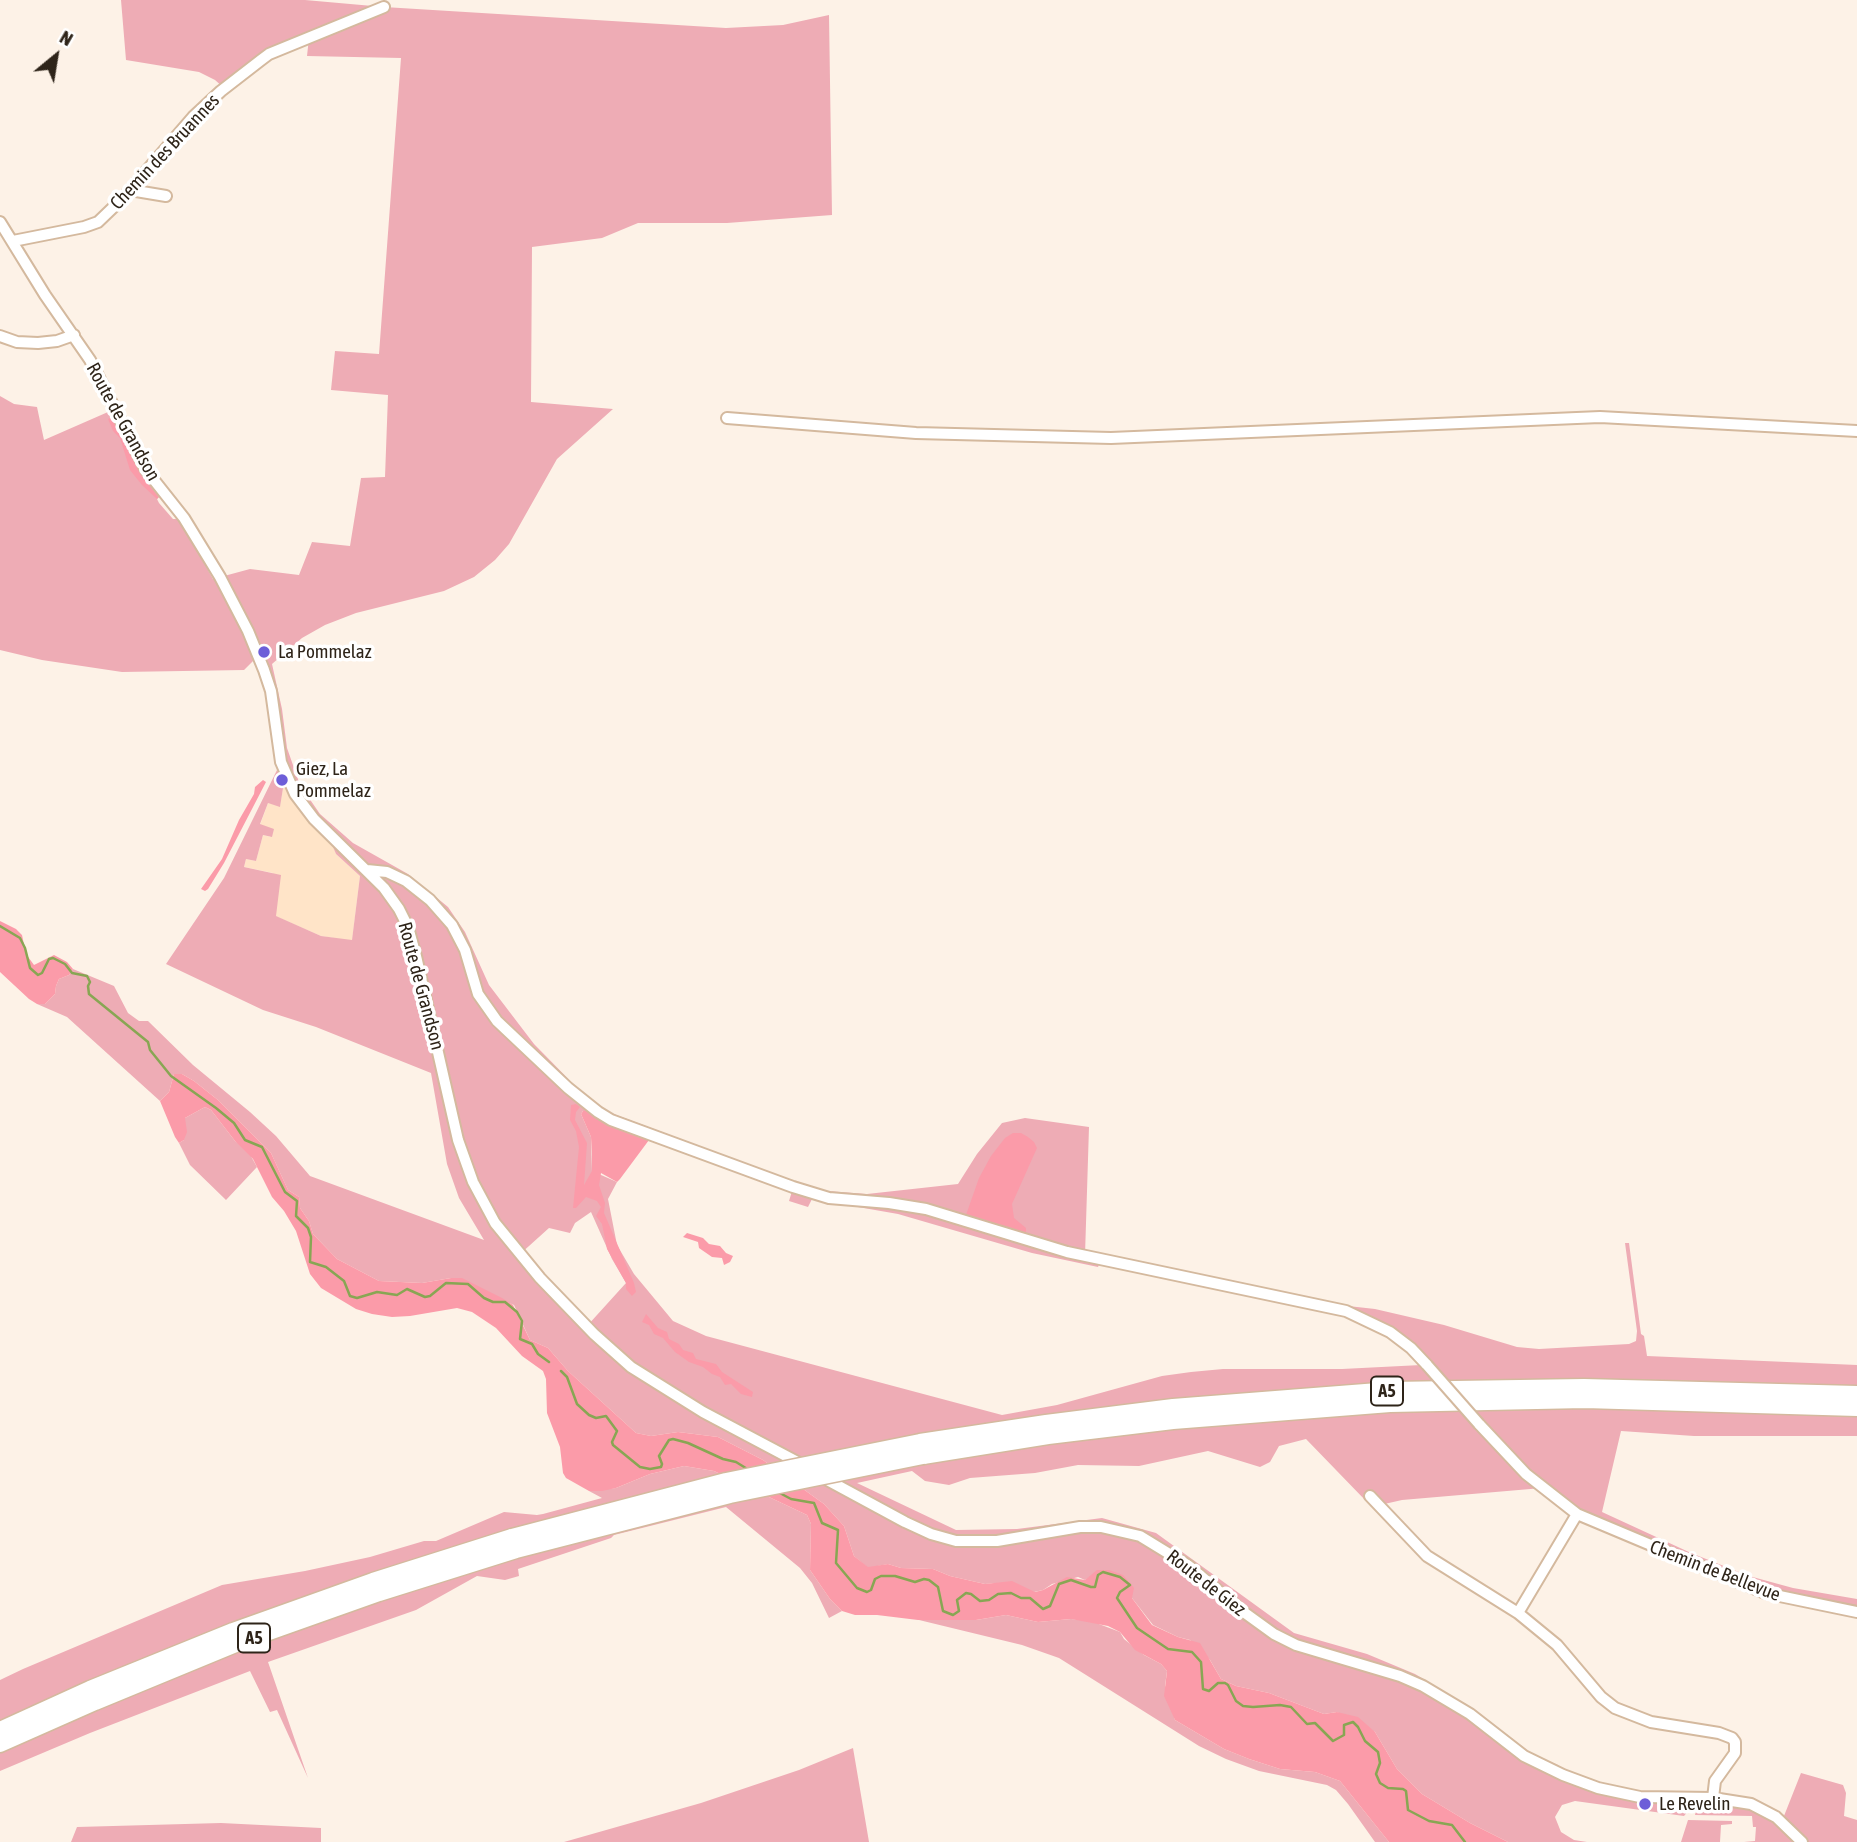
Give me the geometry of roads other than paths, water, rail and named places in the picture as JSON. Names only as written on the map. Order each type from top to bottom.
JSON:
[{"type":"highway","name":"A5","points":[[921,1449],[993,1430],[1162,1408],[1391,1390],[1584,1387],[1857,1394]]},
{"type":"highway","name":"A5","points":[[0,1744],[238,1643],[619,1507],[726,1481],[921,1449],[1287,1410],[1390,1404],[1585,1400],[1857,1408]]},
{"type":"highway","name":"A5","points":[[0,1730],[90,1689],[245,1627],[373,1581],[514,1544]]},
{"type":"street","name":"Chemin des Bruannes","points":[[13,241],[99,222],[193,117],[221,91],[270,54],[384,7]]},
{"type":"street","points":[[130,190],[166,196]]},
{"type":"street","name":"Route de Grandson","points":[[0,222],[45,295],[90,360],[146,470],[205,550],[248,631],[271,691],[281,762],[295,794],[314,819],[393,898],[408,927],[458,1140],[482,1202],[499,1230],[518,1254],[594,1334],[631,1367],[703,1412],[756,1439]]},
{"type":"street","points":[[0,336],[17,342],[38,343],[74,335]]},
{"type":"street","points":[[727,418],[916,433],[1111,439],[1600,417],[1857,431]]},
{"type":"street","name":"Chemin de Bellevue","points":[[367,870],[387,872],[406,881],[430,900],[452,925],[464,950],[478,994],[497,1021],[585,1103],[611,1120],[829,1198],[926,1209],[1066,1252],[1346,1311],[1390,1332],[1411,1348],[1526,1474],[1577,1514],[1754,1589],[1783,1598],[1857,1612]]},
{"type":"street","name":"Route de Giez","points":[[756,1439],[855,1496],[943,1538],[975,1543],[1067,1529],[1101,1527],[1140,1536],[1189,1566],[1245,1614],[1274,1634],[1296,1644],[1388,1671],[1423,1686],[1470,1714],[1524,1756],[1563,1775],[1598,1788],[1640,1797],[1742,1801],[1760,1807],[1782,1822],[1802,1842]]},
{"type":"street","points":[[1370,1496],[1427,1556],[1518,1613],[1558,1645],[1601,1697],[1615,1707],[1651,1722],[1719,1732],[1732,1738],[1735,1742],[1735,1753],[1715,1781],[1713,1798]]},
{"type":"street","points":[[1518,1613],[1577,1514]]},
{"type":"waterway","points":[[0,926],[20,938],[30,968],[38,975],[42,973],[49,959],[53,958],[65,964],[72,973],[87,976],[90,982],[89,994],[148,1042],[150,1050],[171,1076],[234,1123],[245,1140],[262,1147],[285,1192],[297,1201],[296,1216],[308,1228],[311,1237],[310,1262],[326,1267],[344,1281],[350,1296],[357,1298],[377,1292],[397,1295],[407,1289],[425,1297],[446,1283],[468,1284],[484,1298],[493,1302],[505,1302],[517,1312],[522,1321],[520,1339],[532,1344],[538,1354],[549,1362]]},
{"type":"waterway","points":[[561,1371],[567,1377],[577,1404],[596,1418],[606,1416],[617,1431],[613,1445],[640,1467],[661,1467],[659,1456],[669,1440],[673,1439],[736,1462],[749,1470]]},
{"type":"waterway","points":[[776,1491],[791,1499],[814,1503],[822,1523],[838,1530],[836,1563],[857,1588],[867,1592],[871,1590],[875,1579],[881,1576],[895,1576],[915,1582],[929,1580],[938,1587],[943,1611],[953,1615],[959,1611],[957,1600],[966,1593],[980,1601],[989,1600],[998,1594],[1011,1593],[1021,1598],[1030,1598],[1043,1609],[1050,1606],[1059,1584],[1071,1580],[1095,1587],[1098,1575],[1103,1572],[1120,1577],[1130,1585],[1120,1592],[1117,1598],[1137,1628],[1168,1649],[1192,1652],[1201,1662],[1203,1689],[1209,1691],[1218,1683],[1225,1683],[1236,1701],[1243,1706],[1291,1707],[1307,1724],[1315,1723],[1333,1741],[1344,1735],[1344,1725],[1353,1722],[1365,1741],[1378,1752],[1380,1763],[1376,1774],[1380,1783],[1388,1788],[1406,1791],[1408,1810],[1429,1821],[1452,1825],[1465,1842]]},
{"type":"place","name":"La Pommelaz","points":[[264,652]]},
{"type":"place","name":"Giez, La Pommelaz","points":[[282,780]]},
{"type":"place","name":"Le Revelin","points":[[1645,1804]]}]
